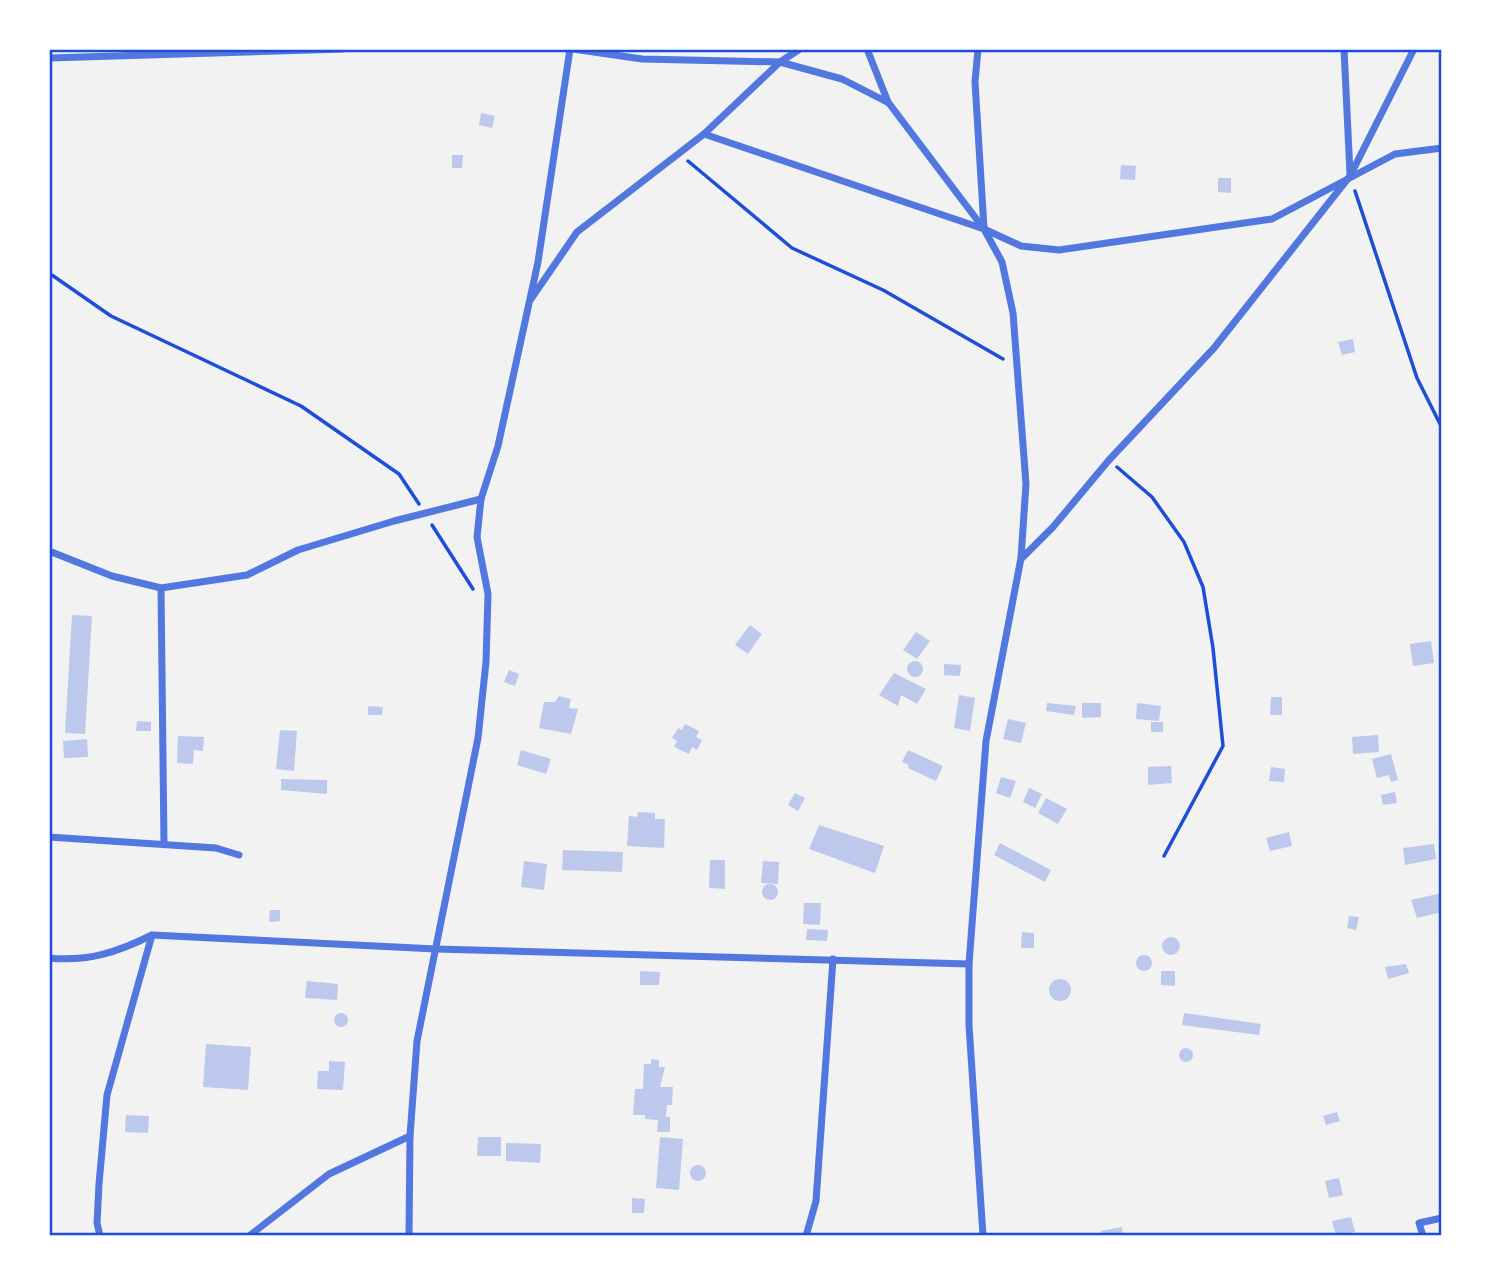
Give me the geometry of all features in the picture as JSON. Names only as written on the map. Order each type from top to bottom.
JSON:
[{"type":"street","points":[[49,58],[342,49]]},
{"type":"street","points":[[409,1236],[410,1136],[417,1041],[478,738],[485,674],[488,594],[477,537],[481,499],[498,446],[538,262],[572,49],[642,59],[780,62],[842,79],[888,102]]},
{"type":"street","points":[[529,303],[577,232],[704,134],[780,62],[800,49]]},
{"type":"street","points":[[867,49],[888,102],[984,229],[1002,262],[1013,313],[1026,484],[1021,558],[986,741],[968,1025],[983,1236]]},
{"type":"street","points":[[978,49],[975,82],[984,229]]},
{"type":"street","points":[[1344,49],[1350,176]]},
{"type":"street","points":[[1021,558],[1054,527],[1109,460],[1214,348],[1350,176],[1414,49]]},
{"type":"street","points":[[704,134],[984,229],[1021,246],[1059,250],[1272,219],[1395,154],[1442,148]]},
{"type":"street","points":[[49,551],[112,576],[161,588],[247,575],[298,550],[481,499]]},
{"type":"street","points":[[161,588],[164,844]]},
{"type":"street","points":[[49,837],[216,848],[239,855]]},
{"type":"street","points":[[49,958],[75,960],[110,953],[152,935],[436,949],[970,964]]},
{"type":"street","points":[[100,1236],[97,1223],[107,1095],[152,935]]},
{"type":"street","points":[[806,1236],[817,1200],[833,959]]},
{"type":"street","points":[[249,1236],[329,1174],[410,1136]]},
{"type":"street","points":[[1423,1236],[1419,1223],[1442,1218]]},
{"type":"path","points":[[679,154],[792,248],[883,290],[1017,367]]},
{"type":"path","points":[[1350,176],[1417,378],[1442,428]]},
{"type":"path","points":[[49,273],[111,316],[301,406],[399,474],[473,589]]},
{"type":"path","points":[[1109,460],[1152,497],[1184,542],[1203,587],[1213,648],[1223,746],[1164,856]]},
{"type":"building","points":[[481,113],[495,116],[492,128],[479,125]]},
{"type":"building","points":[[452,155],[463,155],[462,168],[452,168]]},
{"type":"building","points":[[1121,165],[1136,166],[1135,180],[1120,179]]},
{"type":"building","points":[[1218,178],[1231,178],[1231,193],[1218,192]]},
{"type":"building","points":[[1353,339],[1355,352],[1342,355],[1338,342]]},
{"type":"building","points":[[72,615],[92,616],[85,734],[65,733]]},
{"type":"building","points":[[750,625],[762,634],[748,654],[735,645]]},
{"type":"building","points":[[916,632],[930,641],[917,659],[903,650]]},
{"type":"building","points":[[1431,641],[1434,663],[1413,666],[1410,644]]},
{"type":"building","points":[[912,661],[918,661],[923,669],[921,675],[912,677],[907,672],[907,666]]},
{"type":"building","points":[[944,664],[961,665],[960,676],[944,675]]},
{"type":"building","points":[[509,670],[519,674],[515,686],[504,682]]},
{"type":"building","points":[[894,673],[926,689],[917,704],[901,695],[898,706],[879,695]]},
{"type":"building","points":[[959,695],[975,698],[970,731],[954,728]]},
{"type":"building","points":[[559,696],[571,699],[569,708],[578,709],[571,734],[539,728],[544,702],[555,702]]},
{"type":"building","points":[[1271,697],[1282,697],[1282,715],[1270,715]]},
{"type":"building","points":[[1047,703],[1076,706],[1074,715],[1046,711]]},
{"type":"building","points":[[1082,703],[1101,703],[1101,717],[1082,718]]},
{"type":"building","points":[[1137,703],[1161,706],[1159,721],[1136,719]]},
{"type":"building","points":[[368,706],[383,707],[382,715],[368,715]]},
{"type":"building","points":[[1008,719],[1026,723],[1021,743],[1003,739]]},
{"type":"building","points":[[137,721],[151,722],[151,731],[136,731]]},
{"type":"building","points":[[1151,722],[1163,722],[1163,732],[1151,732]]},
{"type":"building","points":[[685,724],[699,731],[696,737],[702,740],[697,750],[692,747],[689,754],[674,747],[677,741],[672,738],[678,728],[682,730]]},
{"type":"building","points":[[280,730],[297,731],[294,771],[276,769]]},
{"type":"building","points":[[1378,735],[1379,752],[1353,754],[1352,737]]},
{"type":"building","points":[[178,736],[204,737],[203,751],[194,750],[193,764],[177,763]]},
{"type":"building","points":[[87,739],[88,757],[64,758],[63,741]]},
{"type":"building","points":[[521,750],[551,759],[546,774],[517,765]]},
{"type":"building","points":[[908,750],[943,766],[936,781],[908,768],[909,765],[902,762]]},
{"type":"building","points":[[1391,754],[1398,780],[1391,782],[1389,775],[1377,778],[1372,759]]},
{"type":"building","points":[[1171,766],[1172,783],[1148,785],[1148,767]]},
{"type":"building","points":[[1271,767],[1285,769],[1284,782],[1269,781]]},
{"type":"building","points":[[1001,777],[1016,781],[1010,798],[996,793]]},
{"type":"building","points":[[281,779],[327,780],[327,794],[281,790]]},
{"type":"building","points":[[1029,788],[1042,794],[1035,808],[1023,802]]},
{"type":"building","points":[[1395,792],[1397,803],[1383,805],[1381,795]]},
{"type":"building","points":[[795,793],[805,798],[798,811],[788,805]]},
{"type":"building","points":[[1046,798],[1067,809],[1058,824],[1038,813]]},
{"type":"building","points":[[638,812],[655,813],[655,819],[665,819],[664,848],[627,846],[629,816],[637,817]]},
{"type":"building","points":[[819,825],[884,846],[875,873],[809,849]]},
{"type":"building","points":[[1289,832],[1292,846],[1270,851],[1266,838]]},
{"type":"building","points":[[1000,843],[1051,870],[1045,882],[994,855]]},
{"type":"building","points":[[1434,844],[1436,859],[1405,865],[1403,848]]},
{"type":"building","points":[[563,850],[623,852],[622,872],[562,870]]},
{"type":"building","points":[[710,860],[725,860],[725,889],[709,888]]},
{"type":"building","points":[[524,861],[547,864],[544,890],[521,887]]},
{"type":"building","points":[[763,861],[779,862],[778,884],[761,883]]},
{"type":"building","points":[[767,884],[773,884],[778,892],[776,898],[767,900],[762,895],[762,889]]},
{"type":"building","points":[[1442,893],[1442,912],[1417,918],[1411,900]]},
{"type":"building","points":[[804,903],[821,903],[820,925],[803,924]]},
{"type":"building","points":[[270,910],[280,910],[280,921],[269,922]]},
{"type":"building","points":[[1349,916],[1359,917],[1356,930],[1347,928]]},
{"type":"building","points":[[807,929],[828,930],[827,941],[806,940]]},
{"type":"building","points":[[1022,932],[1034,933],[1034,948],[1021,948]]},
{"type":"building","points":[[1171,937],[1177,940],[1180,946],[1177,952],[1171,955],[1165,952],[1162,946],[1165,940]]},
{"type":"building","points":[[1141,955],[1147,955],[1152,963],[1150,969],[1141,971],[1136,966],[1136,960]]},
{"type":"building","points":[[1406,964],[1409,973],[1388,979],[1385,967]]},
{"type":"building","points":[[640,971],[660,972],[659,985],[640,985]]},
{"type":"building","points":[[1161,971],[1175,971],[1175,986],[1161,985]]},
{"type":"building","points":[[1060,979],[1068,982],[1071,990],[1068,998],[1060,1001],[1052,998],[1049,990],[1052,982]]},
{"type":"building","points":[[307,981],[338,984],[337,1000],[305,998]]},
{"type":"building","points":[[338,1013],[344,1013],[348,1020],[344,1027],[338,1027],[334,1023],[334,1017]]},
{"type":"building","points":[[1184,1013],[1261,1024],[1259,1035],[1182,1025]]},
{"type":"building","points":[[206,1044],[251,1047],[248,1090],[203,1087]]},
{"type":"building","points":[[1186,1048],[1191,1050],[1191,1060],[1186,1062],[1181,1060],[1179,1055],[1181,1050]]},
{"type":"building","points":[[651,1059],[659,1060],[659,1067],[665,1067],[660,1087],[673,1087],[672,1105],[667,1105],[666,1117],[670,1117],[670,1132],[657,1132],[658,1120],[645,1119],[645,1115],[633,1115],[635,1089],[643,1089],[644,1064],[651,1064]]},
{"type":"building","points":[[329,1061],[345,1062],[343,1090],[317,1089],[318,1071],[329,1071]]},
{"type":"building","points":[[1337,1112],[1340,1121],[1326,1125],[1323,1116]]},
{"type":"building","points":[[126,1115],[149,1116],[148,1133],[125,1132]]},
{"type":"building","points":[[478,1137],[501,1137],[501,1156],[477,1156]]},
{"type":"building","points":[[660,1137],[683,1139],[679,1190],[656,1188]]},
{"type":"building","points":[[506,1143],[541,1144],[540,1163],[506,1161]]},
{"type":"building","points":[[695,1165],[701,1165],[706,1173],[704,1179],[695,1181],[690,1176],[690,1170]]},
{"type":"building","points":[[1339,1178],[1343,1195],[1329,1198],[1325,1181]]},
{"type":"building","points":[[632,1198],[645,1199],[644,1213],[632,1213]]},
{"type":"building","points":[[1351,1217],[1355,1232],[1336,1236],[1332,1221]]},
{"type":"building","points":[[1122,1227],[1123,1236],[1102,1236],[1101,1231]]}]
